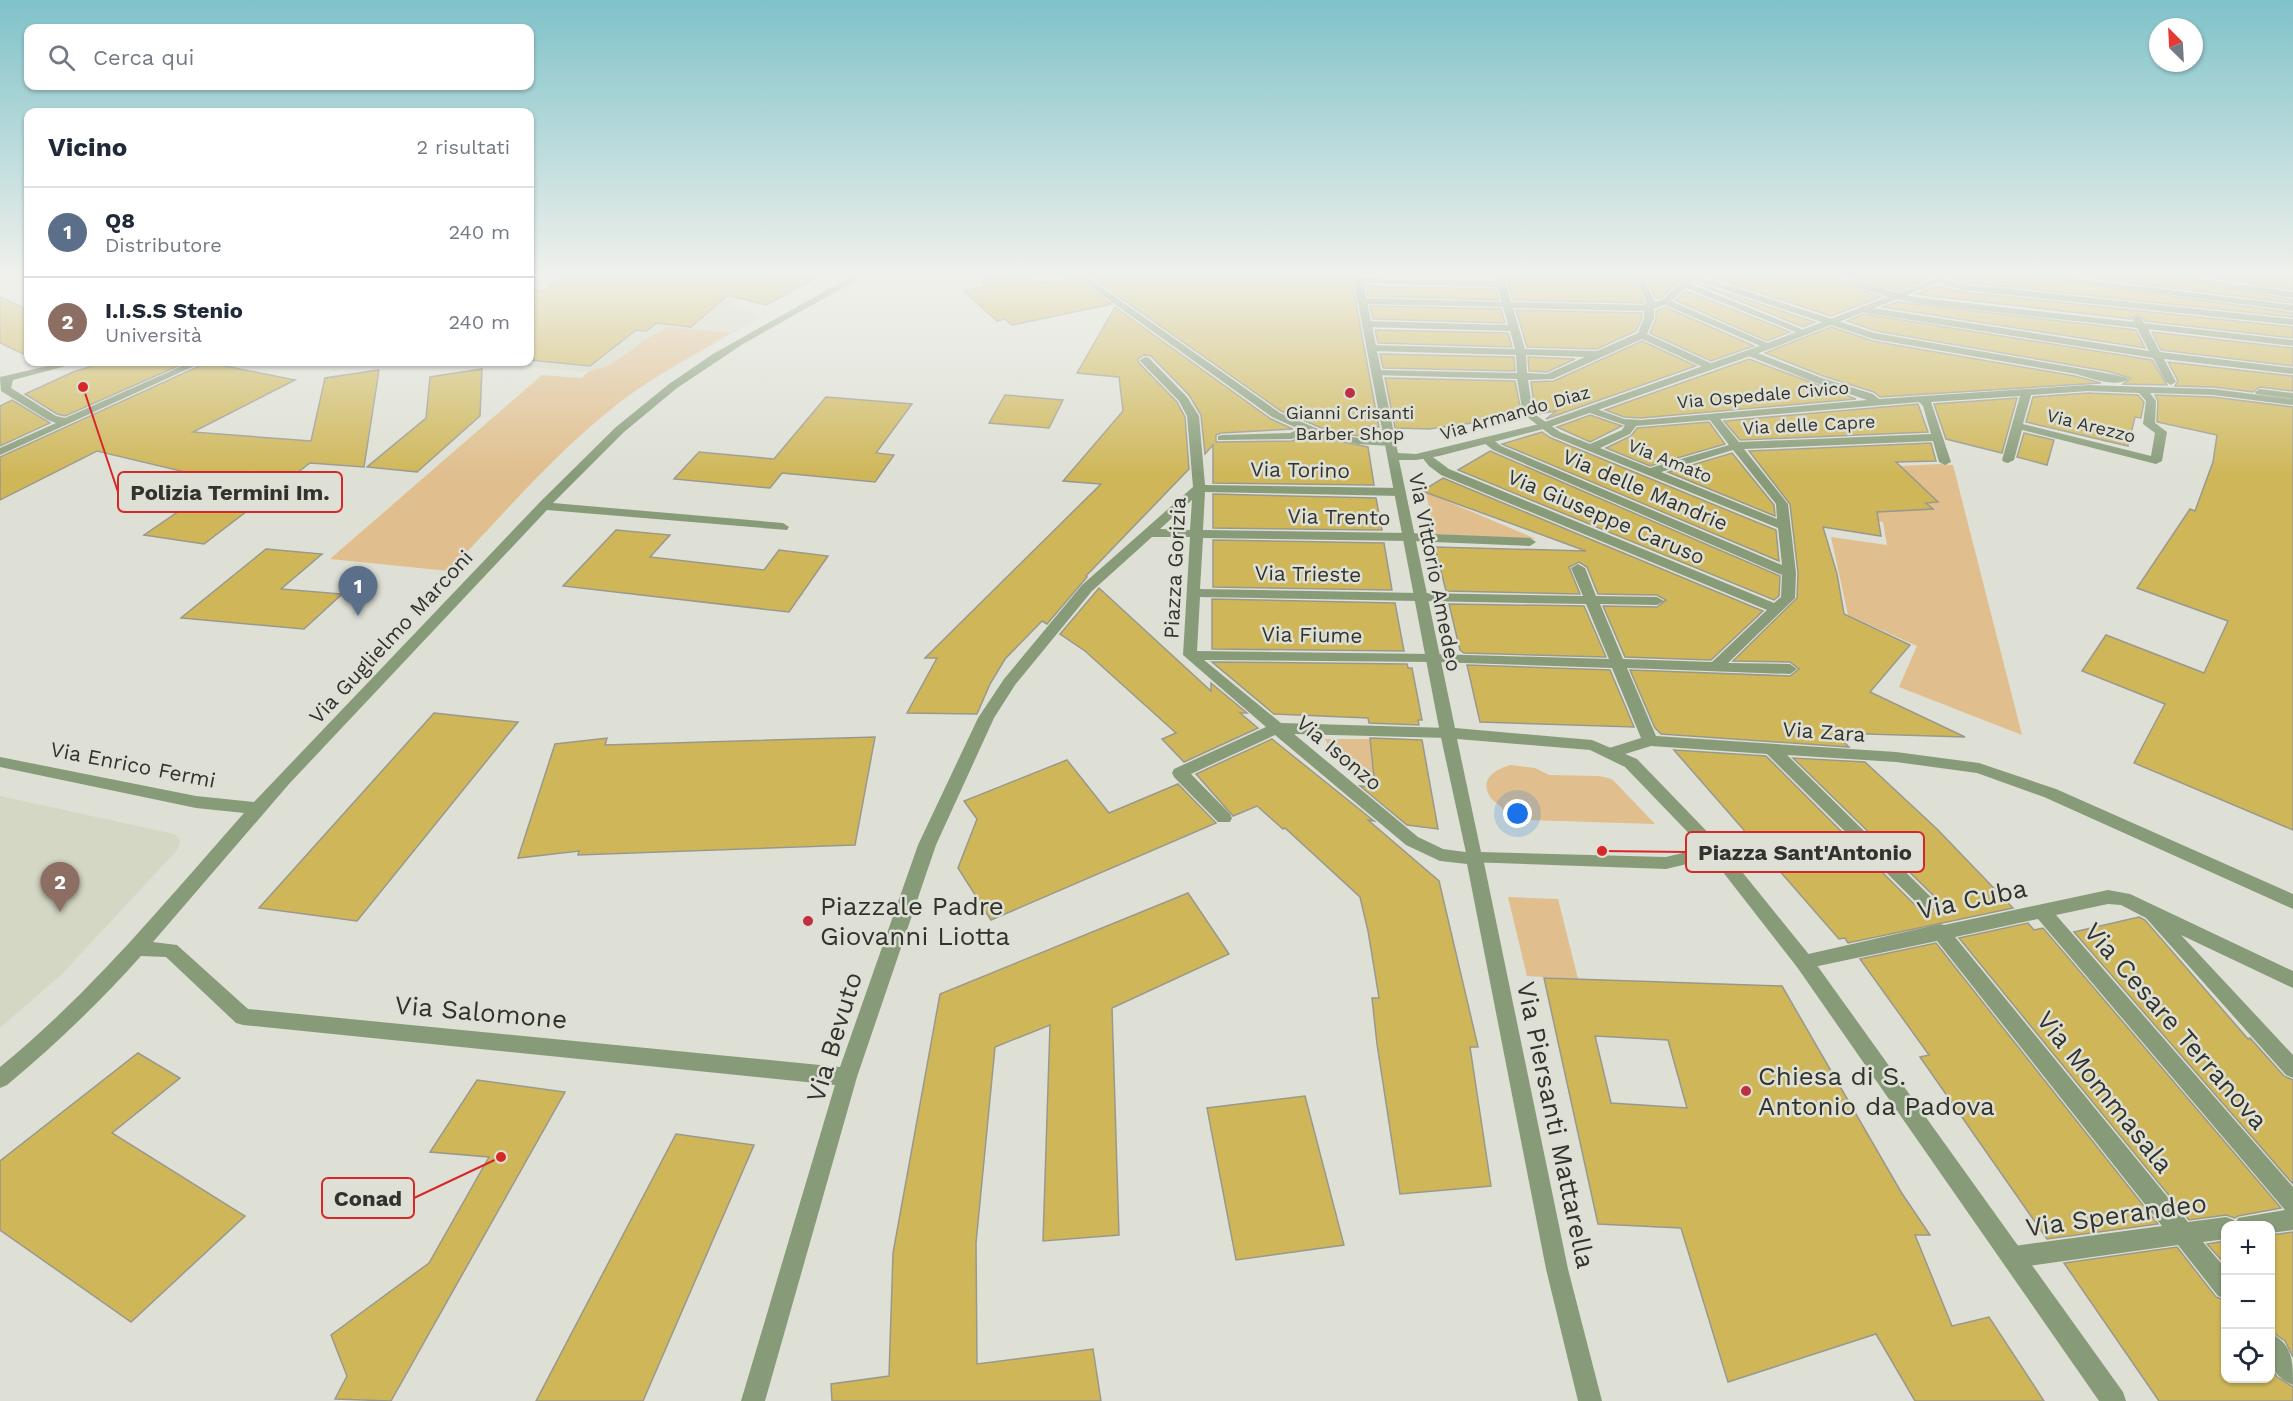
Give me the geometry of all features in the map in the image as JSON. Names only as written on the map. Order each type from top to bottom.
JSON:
[{"type":"street","name":"Via Guglielmo Marconi","points":[[0,1079],[29,1057],[94,996],[258,808],[544,506],[630,420],[675,384],[743,342]]},
{"type":"street","points":[[1173,342],[1276,415],[1308,429],[1358,441],[1390,443]]},
{"type":"street","name":"Via Vittorio Amedeo","points":[[1370,342],[1474,858]]},
{"type":"street","points":[[1518,342],[1528,414],[1543,426]]},
{"type":"street","points":[[1377,373],[1549,377],[1625,342]]},
{"type":"street","points":[[1658,342],[1711,367]]},
{"type":"street","points":[[1760,342],[1769,346]]},
{"type":"street","name":"Via Armando Diaz","points":[[1392,456],[1426,455],[1543,426],[1779,342]]},
{"type":"street","points":[[1910,342],[2077,371],[2103,378],[2171,382],[2149,342]]},
{"type":"street","points":[[2075,342],[2156,355],[2293,371]]},
{"type":"street","points":[[1371,348],[1599,354]]},
{"type":"street","points":[[1750,353],[1818,381],[1869,396],[1877,402]]},
{"type":"street","points":[[1145,360],[1183,399],[1193,416],[1199,488]]},
{"type":"street","points":[[60,366],[4,380],[4,389],[52,418],[66,422]]},
{"type":"street","points":[[0,452],[189,366]]},
{"type":"street","name":"Via Ospedale Civico","points":[[1591,410],[1622,422],[1632,423],[1877,402],[2088,388],[2214,392],[2293,402]]},
{"type":"street","name":"Via Arezzo","points":[[2018,426],[2156,461],[2161,432],[2149,424],[2151,401],[2141,389]]},
{"type":"street","points":[[2008,460],[2027,391]]},
{"type":"street","name":"Via Ospedale Civico","points":[[2264,398],[2260,392],[2293,396]]},
{"type":"street","points":[[1922,399],[1928,405],[1945,462]]},
{"type":"street","points":[[1712,416],[1782,504],[1789,573],[1788,598],[1715,667]]},
{"type":"street","points":[[1589,448],[1626,432],[1632,423]]},
{"type":"street","name":"Via Amato","points":[[1543,426],[1589,448],[1784,526]]},
{"type":"street","points":[[1222,438],[1292,436],[1308,429]]},
{"type":"street","name":"Via delle Capre","points":[[1648,472],[1736,446],[1938,437]]},
{"type":"street","name":"Via delle Mandrie","points":[[1487,440],[1497,448],[1789,573]]},
{"type":"street","name":"Via Giuseppe Caruso","points":[[1426,455],[1433,464],[1445,472],[1776,609]]},
{"type":"street","name":"Via Torino","points":[[1199,488],[1400,492]]},
{"type":"street","name":"Piazza Gorizia","points":[[1087,588],[1199,488]]},
{"type":"street","name":"Piazza Gorizia","points":[[1190,655],[1199,488]]},
{"type":"street","points":[[544,506],[783,527]]},
{"type":"street","name":"Via Trento","points":[[1148,533],[1409,537],[1530,542]]},
{"type":"street","points":[[1578,568],[1650,741]]},
{"type":"street","name":"Via Bevuto","points":[[753,1401],[847,1077],[927,845],[986,718],[1009,682],[1087,588]]},
{"type":"street","name":"Via Trieste","points":[[1194,593],[1591,600]]},
{"type":"street","points":[[1591,600],[1657,601]]},
{"type":"street","name":"Via Fiume","points":[[1190,655],[1433,658],[1619,665]]},
{"type":"street","name":"Via Isonzo","points":[[1190,655],[1412,841],[1440,855],[1666,863],[1716,851]]},
{"type":"street","points":[[1619,665],[1790,669]]},
{"type":"street","points":[[1224,818],[1180,773],[1277,729],[1448,733],[1592,745],[1612,753],[1637,770],[1716,851],[1804,962],[2114,1401]]},
{"type":"street","name":"Via Zara","points":[[1612,753],[1650,741],[1948,763],[1979,768],[2031,785],[2293,902]]},
{"type":"street","points":[[1771,749],[1927,902]]},
{"type":"street","name":"Via Enrico Fermi","points":[[0,762],[196,802],[258,808]]},
{"type":"street","name":"Via Piersanti Mattarella","points":[[1474,858],[1557,1269],[1590,1401]]},
{"type":"street","name":"Via Cuba","points":[[1804,962],[1940,931],[2108,897],[2124,899],[2293,980]]},
{"type":"street","name":"Via Cesare Terranova","points":[[2042,911],[2293,1203]]},
{"type":"street","points":[[2149,911],[2293,1070]]},
{"type":"street","name":"Via Mommasala","points":[[1940,931],[2221,1282]]},
{"type":"street","name":"Via Salomone","points":[[135,949],[170,950],[243,1017],[847,1077]]},
{"type":"street","points":[[2275,1222],[2293,1219]]},
{"type":"street","name":"Via Sperandeo","points":[[2014,1257],[2221,1229]]},
{"type":"street","points":[[2275,1350],[2293,1373]]},
{"type":"shaded area","points":[[534,342],[717,342],[654,379],[518,366],[534,366]]},
{"type":"shaded area","points":[[641,342],[715,342],[650,381],[583,433],[449,571],[330,559],[542,375],[582,378],[588,372],[607,366]]},
{"type":"shaded area","points":[[1953,465],[2022,735],[1899,687],[1917,646],[1848,615],[1831,537],[1887,545],[1883,522],[1832,513],[1823,470]]},
{"type":"shaded area","points":[[1426,493],[1435,496],[1536,539],[1435,534]]},
{"type":"shaded area","points":[[1325,739],[1370,739],[1375,787],[1329,748]]},
{"type":"shaded area","points":[[1511,765],[1535,768],[1549,775],[1599,776],[1612,779],[1655,824],[1528,820],[1528,825],[1515,822],[1491,798],[1486,786],[1494,772]]},
{"type":"shaded area","points":[[0,796],[174,834],[179,838],[180,843],[177,850],[62,974],[0,1028]]},
{"type":"shaded area","points":[[1508,897],[1558,899],[1578,979],[1527,976]]},
{"type":"building","points":[[24,342],[24,354],[0,343]]},
{"type":"building","points":[[534,342],[620,342],[590,366],[534,360]]},
{"type":"building","points":[[1095,342],[1164,342],[1271,419],[1293,429],[1221,433],[1216,435],[1216,442],[1292,441],[1309,435],[1368,447],[1374,485],[1213,483],[1213,445],[1205,454],[1201,415],[1189,395],[1151,356],[1144,355],[1138,359],[1139,363],[1177,402],[1185,417],[1189,469],[1086,576],[1047,624],[1042,621],[1005,659],[990,684],[977,714],[907,713],[937,658],[925,658],[1101,484],[1063,481],[1123,411],[1119,377],[1077,373]]},
{"type":"building","points":[[1184,342],[1363,342],[1379,427],[1364,426],[1366,436],[1358,436],[1324,429],[1281,411]]},
{"type":"building","points":[[1511,342],[1512,347],[1378,343]]},
{"type":"building","points":[[1526,342],[1611,342],[1597,349],[1527,347]]},
{"type":"building","points":[[1639,342],[1645,342],[1696,366],[1546,419],[1556,411],[1538,414],[1535,412],[1531,382],[1554,381]]},
{"type":"building","points":[[1670,342],[1746,342],[1754,346],[1711,361]]},
{"type":"building","points":[[1792,342],[1881,342],[2075,376],[2101,383],[1880,397],[1874,392],[1823,376],[1765,353]]},
{"type":"building","points":[[1941,342],[2042,342],[2152,360],[2167,385],[2123,384],[2131,378],[2106,371]]},
{"type":"building","points":[[2109,342],[2142,342],[2145,348]]},
{"type":"building","points":[[2157,342],[2243,342],[2293,348],[2293,366],[2161,350]]},
{"type":"building","points":[[1380,354],[1514,357],[1515,371],[1383,368]]},
{"type":"building","points":[[1528,357],[1575,359],[1547,372],[1529,371]]},
{"type":"building","points":[[1749,359],[1856,399],[1641,418],[1624,417],[1605,410]]},
{"type":"building","points":[[2168,362],[2293,376],[2293,391],[2260,387],[2253,392],[2213,387],[2175,386],[2178,381]]},
{"type":"building","points":[[92,366],[178,366],[65,416],[57,414],[25,394],[73,372]]},
{"type":"building","points":[[200,366],[225,366],[295,380],[193,432],[311,441],[325,378],[379,370],[364,467],[310,463],[204,544],[144,535],[223,481],[97,451],[0,500],[0,457]]},
{"type":"building","points":[[482,369],[480,416],[417,472],[367,467],[426,418],[430,377]]},
{"type":"building","points":[[1385,378],[1515,381],[1522,416],[1429,429],[1395,428]]},
{"type":"building","points":[[2088,393],[2138,395],[2144,402],[2141,418],[2135,417],[2128,446],[2026,422],[2033,397]]},
{"type":"building","points":[[1005,395],[1063,400],[1049,428],[989,423]]},
{"type":"building","points":[[2155,395],[2213,397],[2293,407],[2293,830],[2134,763],[2165,704],[2082,671],[2106,635],[2204,673],[2228,621],[2137,588],[2190,509],[2195,511],[2213,462],[2217,435],[2157,422],[2158,401]]},
{"type":"building","points":[[826,397],[912,404],[876,453],[894,455],[875,482],[782,473],[770,488],[674,479],[699,452],[774,459]]},
{"type":"building","points":[[2017,398],[2002,453],[1946,439],[1934,404]]},
{"type":"building","points":[[12,400],[50,423],[0,446],[0,406]]},
{"type":"building","points":[[1918,404],[1928,432],[1740,440],[1724,421]]},
{"type":"building","points":[[1590,415],[1622,426],[1590,442],[1557,427]]},
{"type":"building","points":[[1709,422],[1725,444],[1650,466],[1606,448],[1631,436],[1637,428]]},
{"type":"building","points":[[1542,432],[1551,438],[1776,530],[1779,561],[1502,444]]},
{"type":"building","points":[[2024,433],[2054,440],[2047,465],[2017,457]]},
{"type":"building","points":[[1931,443],[1936,461],[1896,462],[1938,502],[1926,503],[1933,509],[1877,512],[1881,536],[1823,527],[1837,574],[1844,614],[1910,645],[1870,692],[1965,737],[1835,733],[1849,747],[1661,734],[1655,728],[1630,670],[1790,676],[1799,669],[1790,662],[1733,661],[1797,598],[1798,573],[1790,504],[1749,451]]},
{"type":"building","points":[[1490,451],[1780,576],[1779,596],[1774,600],[1458,470]]},
{"type":"building","points":[[1732,453],[1774,505],[1775,516],[1668,472]]},
{"type":"building","points":[[1443,478],[1763,611],[1711,660],[1625,657],[1603,606],[1657,607],[1666,600],[1657,595],[1598,594],[1587,567],[1579,562],[1569,567],[1580,594],[1446,591],[1435,547],[1586,551],[1422,491]]},
{"type":"building","points":[[1213,494],[1376,498],[1382,530],[1213,528]]},
{"type":"building","points":[[616,530],[670,535],[650,557],[764,570],[779,550],[828,556],[789,612],[563,586]]},
{"type":"building","points":[[1213,540],[1384,543],[1392,590],[1213,587]]},
{"type":"building","points":[[266,549],[322,554],[281,589],[342,594],[304,629],[181,618]]},
{"type":"building","points":[[1099,588],[1211,691],[1211,683],[1247,713],[1240,713],[1258,728],[1184,762],[1162,739],[1176,733],[1085,651],[1060,634]]},
{"type":"building","points":[[1212,599],[1395,603],[1404,651],[1212,649]]},
{"type":"building","points":[[1449,604],[1584,606],[1606,657],[1464,653],[1460,650]]},
{"type":"building","points":[[1212,662],[1407,664],[1408,668],[1412,668],[1422,720],[1418,720],[1419,725],[1369,723],[1368,718],[1274,714]]},
{"type":"building","points":[[1467,665],[1610,670],[1634,727],[1480,722]]},
{"type":"building","points":[[434,713],[518,722],[357,921],[259,908]]},
{"type":"building","points":[[875,737],[855,845],[578,855],[579,851],[518,858],[555,744],[607,738],[605,745]]},
{"type":"building","points":[[1370,738],[1422,740],[1438,829],[1407,825],[1360,786],[1375,787]]},
{"type":"building","points":[[1272,739],[1374,821],[1368,820],[1439,881],[1478,1047],[1470,1047],[1491,1186],[1400,1194],[1372,998],[1379,998],[1360,897],[1285,828],[1283,829],[1257,806],[1233,816],[1196,774]]},
{"type":"building","points":[[1674,750],[1766,756],[1919,909],[1926,911],[1934,909],[1938,900],[1793,758],[1865,762],[1937,829],[2013,908],[1848,943],[1845,938],[1839,939]]},
{"type":"building","points":[[1067,760],[1109,813],[1178,784],[1216,823],[991,920],[958,868],[977,819],[964,801]]},
{"type":"building","points":[[1188,893],[1229,954],[1112,1008],[1119,1235],[1043,1241],[1050,1025],[995,1047],[976,1243],[977,1364],[1093,1349],[1101,1401],[832,1401],[831,1384],[889,1376],[893,1253],[940,994]]},
{"type":"building","points":[[2139,917],[2145,920],[2248,1039],[2250,1038],[2284,1076],[2293,1080],[2293,1184],[2074,932]]},
{"type":"building","points":[[2028,923],[2034,930],[2043,928],[2281,1208],[2235,1218],[2226,1215],[2189,1220],[1959,938]]},
{"type":"building","points":[[1936,943],[2158,1224],[2047,1239],[1920,1057],[1929,1055],[1860,959]]},
{"type":"building","points":[[1544,978],[1782,986],[1901,1192],[1930,1235],[1915,1235],[1952,1326],[1989,1317],[2044,1401],[1915,1401],[1876,1334],[1728,1382],[1681,1228],[1598,1224]],"holes":[[[1595,1036],[1668,1040],[1687,1108],[1611,1103]]]},
{"type":"building","points":[[138,1053],[180,1078],[112,1133],[245,1216],[131,1322],[0,1230],[0,1161]]},
{"type":"building","points":[[477,1080],[565,1092],[391,1401],[335,1399],[347,1376],[331,1335],[429,1263],[489,1157],[430,1152]]},
{"type":"building","points":[[1305,1096],[1344,1245],[1236,1260],[1207,1108]]},
{"type":"building","points":[[676,1134],[754,1145],[643,1401],[536,1401]]},
{"type":"building","points":[[2293,1232],[2293,1357],[2285,1341],[2275,1334],[2275,1234]]},
{"type":"building","points":[[2221,1242],[2221,1259],[2207,1244]]},
{"type":"building","points":[[2177,1247],[2216,1297],[2221,1299],[2221,1383],[2275,1383],[2275,1374],[2293,1387],[2293,1401],[2159,1401],[2064,1263]]},
{"type":"place","name":"Polizia Termini Im.","points":[[83,387]]},
{"type":"place","name":"Gianni Crisanti Barber Shop","points":[[1350,393]]},
{"type":"place","name":"Q8","points":[[358,616]]},
{"type":"place","name":"Piazza Sant'Antonio","points":[[1602,851]]},
{"type":"place","name":"I.I.S.S Stenio","points":[[60,912]]},
{"type":"place","name":"Piazzale Padre Giovanni Liotta","points":[[808,921]]},
{"type":"place","name":"Chiesa di S. Antonio da Padova","points":[[1746,1091]]},
{"type":"place","name":"Conad","points":[[501,1157]]}]
